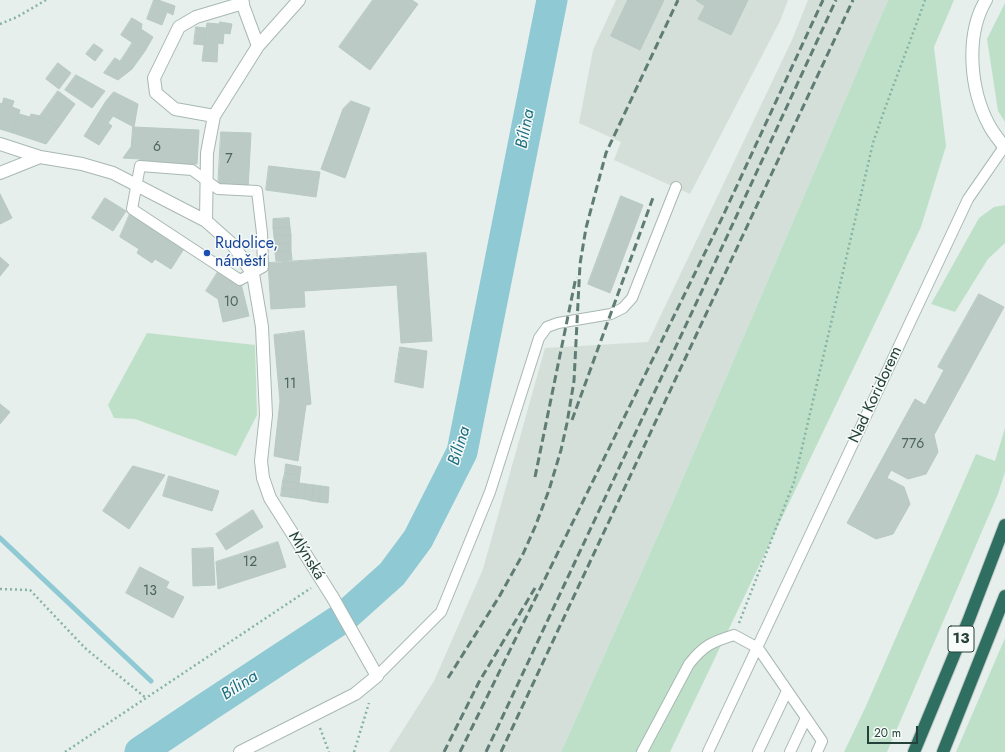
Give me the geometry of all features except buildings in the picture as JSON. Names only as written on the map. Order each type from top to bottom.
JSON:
[{"type":"highway","name":"13","points":[[914,752],[969,619],[1005,525]]},
{"type":"highway","name":"13","points":[[943,752],[1005,596]]},
{"type":"street","points":[[206,221],[207,153],[214,116],[258,46],[299,0]]},
{"type":"street","points":[[986,0],[980,9],[975,29],[972,52],[973,76],[979,101],[989,125],[1005,148]]},
{"type":"street","points":[[214,116],[175,109],[156,93],[154,78],[179,27],[196,17],[242,2],[258,46]]},
{"type":"street","points":[[0,144],[40,157],[82,164],[113,173],[206,221],[233,245],[253,274]]},
{"type":"street","points":[[0,173],[40,157]]},
{"type":"street","name":"Mlýnská","points":[[253,274],[262,327],[266,415],[261,461],[263,478],[270,498],[322,581],[377,676]]},
{"type":"street","points":[[240,752],[355,694],[377,676]]},
{"type":"lane","name":"Nad Koridorem","points":[[708,752],[968,199],[1005,148]]},
{"type":"lane","points":[[140,166],[192,170],[206,180],[218,189],[257,191],[262,233],[263,267],[240,280],[132,209],[140,166]]},
{"type":"lane","points":[[377,676],[441,612],[490,492],[539,338],[547,327],[558,323],[611,314],[623,308],[632,298],[676,187]]},
{"type":"lane","points":[[642,752],[693,659],[700,651],[715,641],[734,635],[758,648],[822,741],[817,752]]},
{"type":"lane","points":[[758,752],[787,691]]},
{"type":"lane","points":[[790,752],[806,718]]},
{"type":"path","points":[[0,24],[17,17],[46,0]]},
{"type":"path","points":[[734,635],[794,482],[873,143],[925,0]]},
{"type":"path","points":[[66,752],[322,581]]},
{"type":"path","points":[[0,589],[30,590],[85,648],[146,698]]},
{"type":"path","points":[[354,752],[368,708],[370,694],[367,684]]},
{"type":"path","points":[[315,714],[329,752]]},
{"type":"shaded area","points":[[616,0],[788,0],[780,21],[690,194],[614,160],[621,142],[579,123],[593,50]]},
{"type":"shaded area","points":[[808,0],[888,0],[671,506],[561,752],[389,752],[434,681],[483,569],[545,348],[648,342],[792,40]]},
{"type":"green space","points":[[888,0],[954,0],[934,47],[946,146],[921,227],[670,752],[561,752],[671,506]]},
{"type":"green space","points":[[1005,3],[1005,122],[998,111],[987,39]]},
{"type":"green space","points":[[1005,205],[1005,243],[988,259],[955,312],[931,304],[979,218],[994,207]]},
{"type":"green space","points":[[147,333],[255,345],[257,415],[236,456],[135,419],[114,418],[108,405]]},
{"type":"green space","points":[[1005,428],[1005,472],[998,494],[887,752],[844,752],[866,706],[976,454],[995,461]]},
{"type":"green space","points":[[1005,638],[1005,752],[956,752]]},
{"type":"waterway","name":"Bílina","points":[[140,752],[344,617],[392,574],[418,539],[462,452],[552,0]]},
{"type":"waterway","points":[[0,538],[151,681]]},
{"type":"railway","points":[[448,678],[499,597],[523,554],[549,490],[561,450],[574,381],[580,264],[586,228],[606,153],[678,0]]},
{"type":"railway","points":[[460,752],[722,218],[823,0]]},
{"type":"railway","points":[[486,752],[836,0]]},
{"type":"railway","points":[[501,752],[853,0]]},
{"type":"railway","points":[[572,420],[654,195]]},
{"type":"railway","points":[[535,477],[576,277]]},
{"type":"railway","points":[[444,752],[479,682],[535,588]]},
{"type":"place","name":"Rudolice, náměstí","points":[[207,253]]}]
